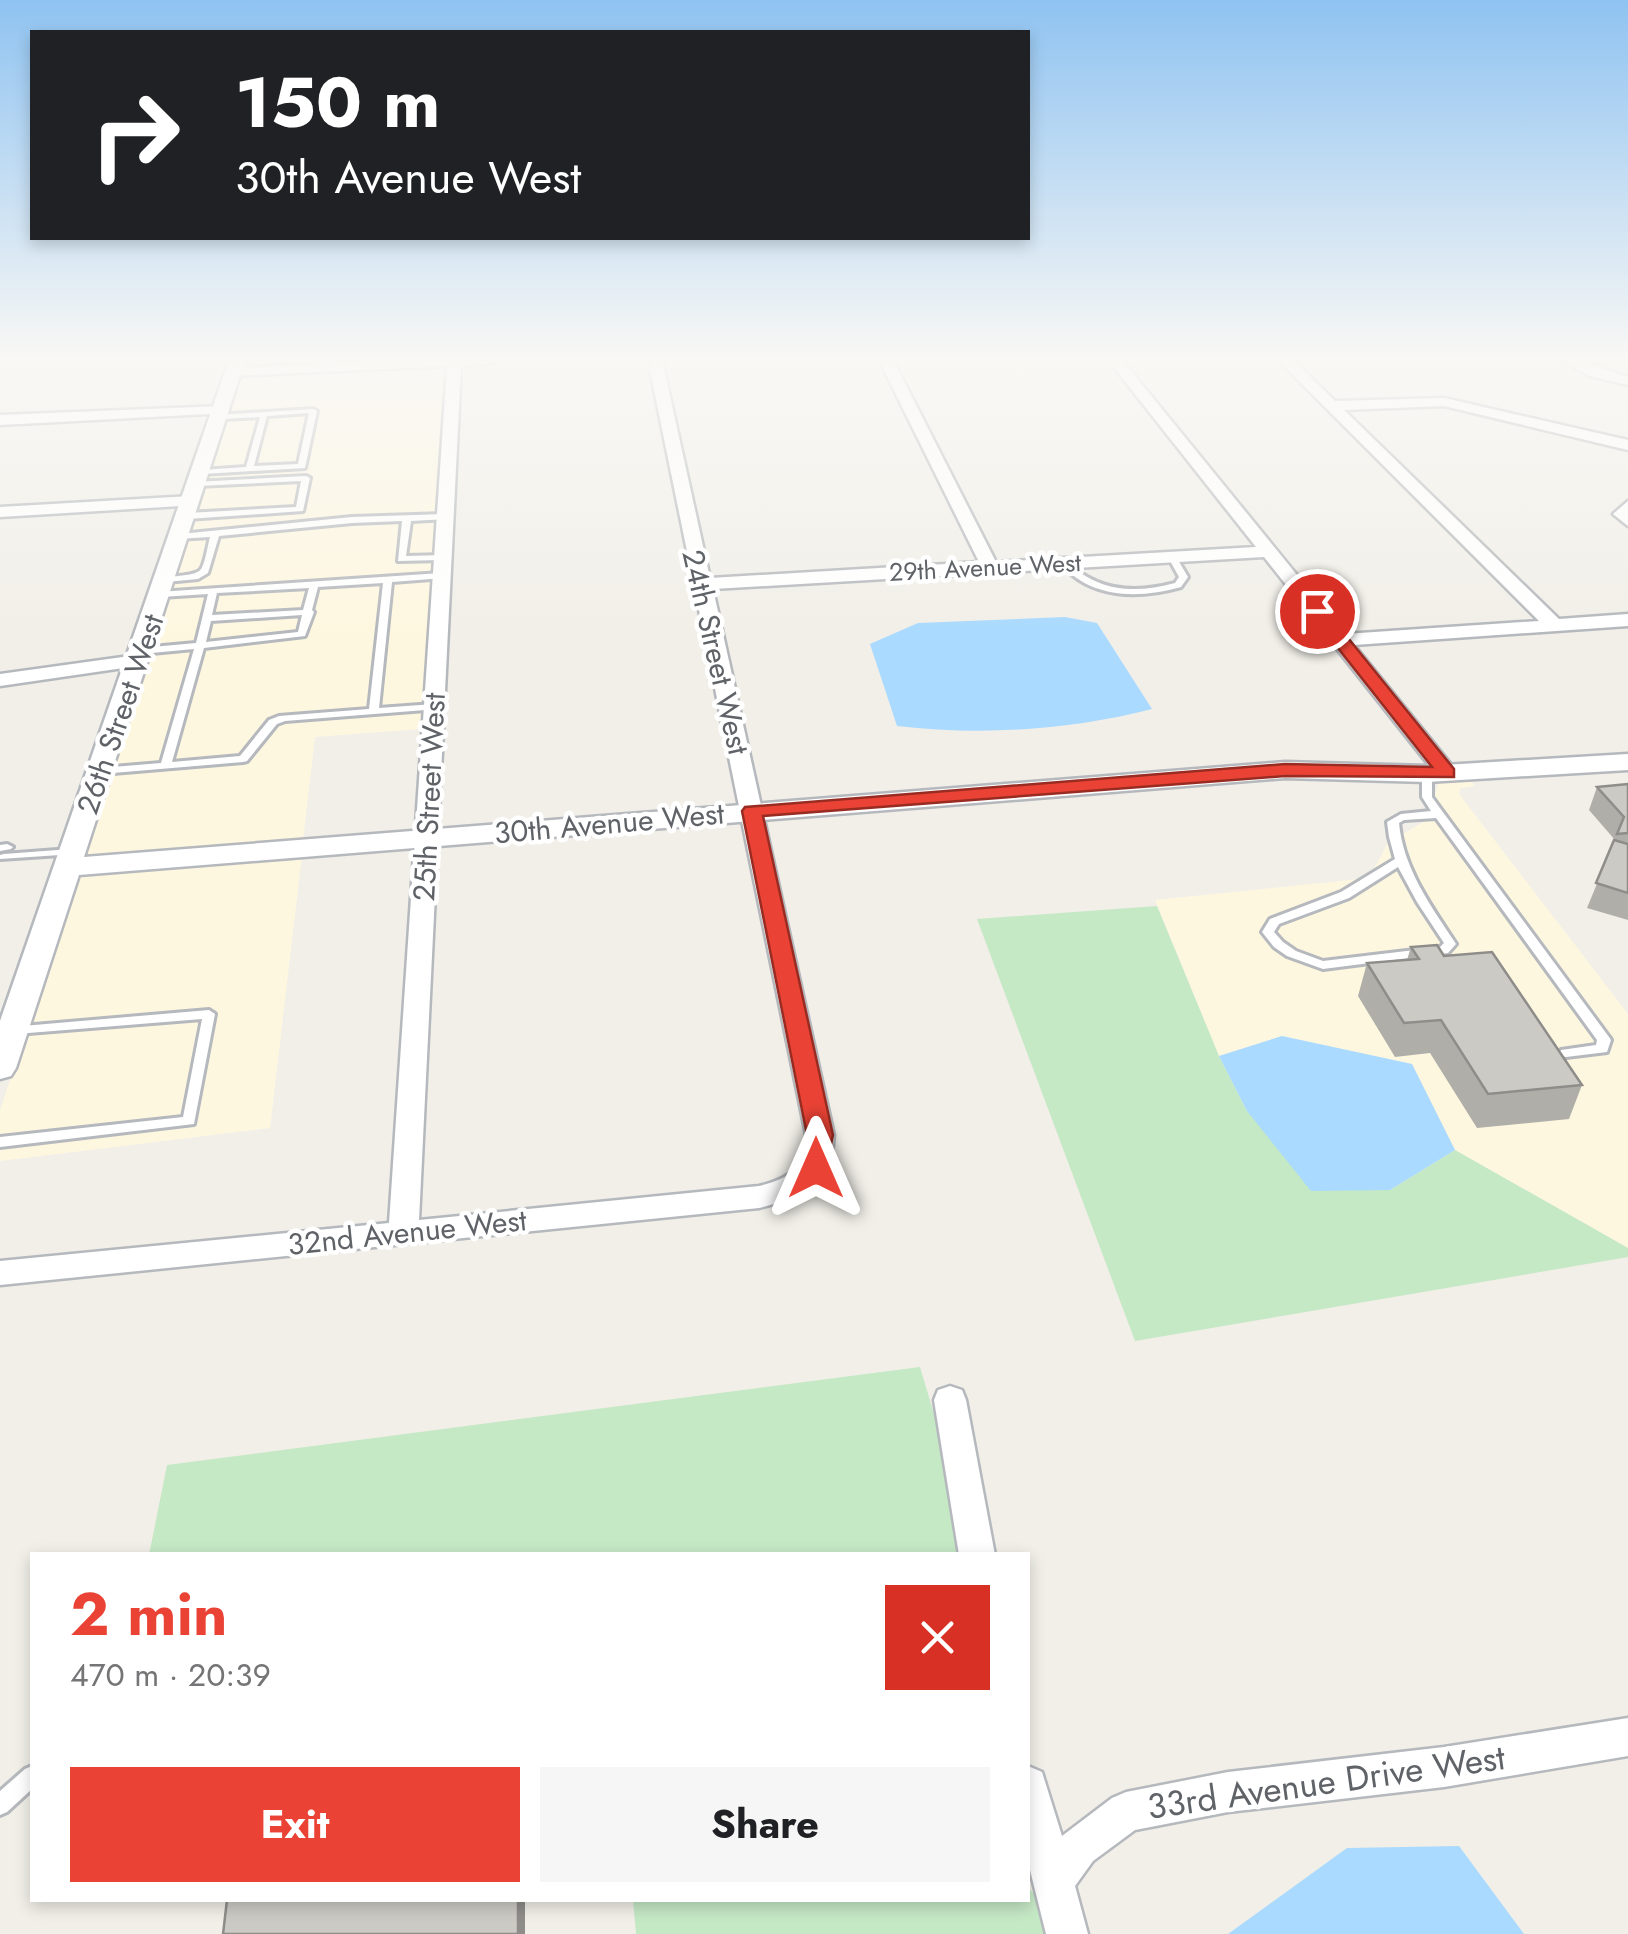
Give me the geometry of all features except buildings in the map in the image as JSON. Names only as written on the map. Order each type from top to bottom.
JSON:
[{"type":"street","name":"26th Street West","points":[[0,1068],[208,450]]},
{"type":"street","name":"25th Street West","points":[[403,1232],[449,450]]},
{"type":"street","name":"24th Street West","points":[[673,450],[820,1135],[820,1157],[810,1176]]},
{"type":"street","points":[[931,450],[990,567]]},
{"type":"street","points":[[1188,450],[1341,640],[1437,773]]},
{"type":"street","points":[[1377,450],[1554,625]]},
{"type":"street","points":[[0,512],[194,493]]},
{"type":"street","points":[[1628,506],[1620,514],[1628,521]]},
{"type":"street","name":"29th Avenue West","points":[[700,584],[1269,551]]},
{"type":"street","points":[[1341,640],[1628,620]]},
{"type":"street","points":[[0,680],[139,656]]},
{"type":"street","name":"30th Avenue West","points":[[71,859],[426,838],[1285,770],[1437,773],[1628,762]]},
{"type":"street","name":"32nd Avenue West","points":[[0,1273],[759,1197],[790,1189],[810,1176]]},
{"type":"street","points":[[950,1400],[976,1552]]},
{"type":"street","name":"33rd Avenue Drive West","points":[[1054,1882],[1079,1847],[1126,1812],[1228,1792],[1444,1768],[1628,1736]]},
{"type":"street","points":[[1030,1793],[1067,1934]]},
{"type":"lane","points":[[249,469],[254,450]]},
{"type":"lane","points":[[194,493],[249,469],[302,466],[305,450]]},
{"type":"lane","points":[[306,478],[300,509],[240,513],[194,493],[245,489],[306,478]]},
{"type":"lane","points":[[240,513],[245,489]]},
{"type":"lane","points":[[180,537],[445,517]]},
{"type":"lane","points":[[408,518],[401,559],[442,566]]},
{"type":"lane","points":[[163,586],[206,571],[215,534]]},
{"type":"lane","points":[[1064,563],[1074,576],[1095,586],[1142,592],[1178,585],[1184,578],[1172,556]]},
{"type":"lane","points":[[163,586],[213,590],[388,580],[442,566]]},
{"type":"lane","points":[[374,711],[388,580]]},
{"type":"lane","points":[[139,656],[294,638],[306,631],[314,584]]},
{"type":"lane","points":[[165,766],[213,590]]},
{"type":"lane","points":[[206,618],[310,612]]},
{"type":"lane","points":[[101,770],[242,759],[274,722],[283,718],[434,707]]},
{"type":"lane","points":[[1437,773],[1426,797],[1604,1040],[1602,1049],[1566,1054]]},
{"type":"lane","points":[[1403,859],[1345,896],[1274,922],[1268,932],[1274,942],[1305,961],[1323,965],[1444,950],[1450,944],[1411,882],[1393,822],[1400,817],[1438,814]]},
{"type":"lane","points":[[4,850],[71,859]]},
{"type":"lane","points":[[0,1142],[190,1120],[209,1014],[13,1030]]},
{"type":"lane","points":[[0,1805],[30,1778]]},
{"type":"shaded area","points":[[215,450],[440,450],[421,729],[315,737],[303,840],[84,858]]},
{"type":"shaded area","points":[[1470,779],[1475,786],[1461,788],[1459,794],[1628,1014],[1628,1248],[1455,1150],[1412,1064],[1282,1036],[1219,1056],[1155,900],[1369,878],[1388,843],[1428,819],[1439,781]]},
{"type":"shaded area","points":[[302,855],[270,1128],[0,1161],[0,1110],[79,874]]},
{"type":"green space","points":[[1157,906],[1219,1056],[1247,1111],[1390,1190],[1455,1150],[1628,1248],[1628,1257],[1135,1341],[977,919]]},
{"type":"green space","points":[[920,1367],[936,1421],[958,1552],[150,1552],[167,1465]]},
{"type":"green space","points":[[1030,1889],[1044,1934],[636,1934],[633,1902],[1030,1902]]},
{"type":"water","points":[[1065,617],[1097,623],[1152,709],[1089,722],[1025,729],[961,731],[897,726],[870,644],[918,623]]},
{"type":"water","points":[[1282,1036],[1412,1064],[1455,1150],[1390,1190],[1311,1191],[1247,1111],[1219,1056]]},
{"type":"water","points":[[1459,1846],[1524,1934],[1228,1934],[1347,1848]]},
{"type":"route","points":[[816,1168],[820,1135],[752,811],[1285,770],[1448,773],[1317,611]]}]
